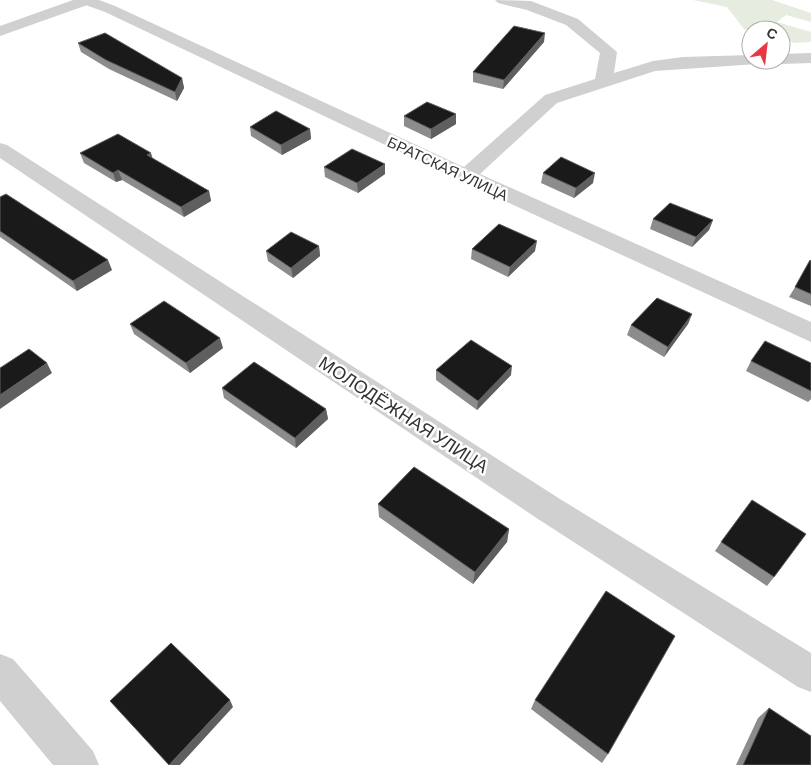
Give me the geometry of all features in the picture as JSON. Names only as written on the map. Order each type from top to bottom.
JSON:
[{"type":"street","points":[[0,31],[86,0]]},
{"type":"street","name":"БРАТСКАЯ УЛИЦА","points":[[86,0],[110,9],[466,176],[811,333]]},
{"type":"street","points":[[503,0],[531,6],[572,22],[609,52],[603,82]]},
{"type":"street","points":[[791,59],[811,58]]},
{"type":"street","points":[[466,176],[551,99],[653,66],[683,62],[741,60]]},
{"type":"street","name":"МОЛОДЁЖНАЯ УЛИЦА","points":[[0,149],[549,509],[811,674]]},
{"type":"street","points":[[0,672],[79,765]]},
{"type":"shaded area","points":[[693,0],[772,0],[811,13],[811,22],[786,15],[780,20],[741,20],[741,25],[727,7]]},
{"type":"shaded area","points":[[791,26],[811,32],[811,42],[791,42]]},
{"type":"building","points":[[514,26],[545,33],[504,80],[473,72]]},
{"type":"building","points":[[105,33],[182,78],[175,92],[106,60],[78,43]]},
{"type":"building","points":[[427,102],[456,114],[431,129],[404,116]]},
{"type":"building","points":[[276,111],[310,129],[281,145],[250,127]]},
{"type":"building","points":[[118,134],[151,153],[147,155],[209,191],[181,207],[118,170],[113,173],[80,153]]},
{"type":"building","points":[[352,149],[385,164],[357,183],[324,167]]},
{"type":"building","points":[[561,157],[595,173],[576,188],[543,173]]},
{"type":"building","points":[[6,194],[108,260],[73,281],[0,231],[0,197]]},
{"type":"building","points":[[670,203],[713,220],[696,237],[653,219]]},
{"type":"building","points":[[499,224],[537,241],[510,267],[472,249]]},
{"type":"building","points":[[291,232],[319,246],[291,268],[266,251]]},
{"type":"building","points":[[811,261],[811,294],[795,287]]},
{"type":"building","points":[[657,298],[692,314],[668,347],[631,325]]},
{"type":"building","points":[[164,301],[220,338],[186,363],[130,324]]},
{"type":"building","points":[[471,340],[512,366],[478,401],[436,370]]},
{"type":"building","points":[[765,341],[811,363],[811,391],[751,361]]},
{"type":"building","points":[[29,349],[47,363],[0,395],[0,368]]},
{"type":"building","points":[[254,362],[326,409],[295,438],[222,388]]},
{"type":"building","points":[[414,467],[509,529],[475,572],[378,504]]},
{"type":"building","points":[[752,500],[806,534],[774,577],[721,542]]},
{"type":"building","points":[[606,591],[675,636],[608,754],[535,700]]},
{"type":"building","points":[[171,643],[230,700],[169,765],[110,701]]},
{"type":"building","points":[[769,708],[811,736],[811,765],[743,765]]}]
